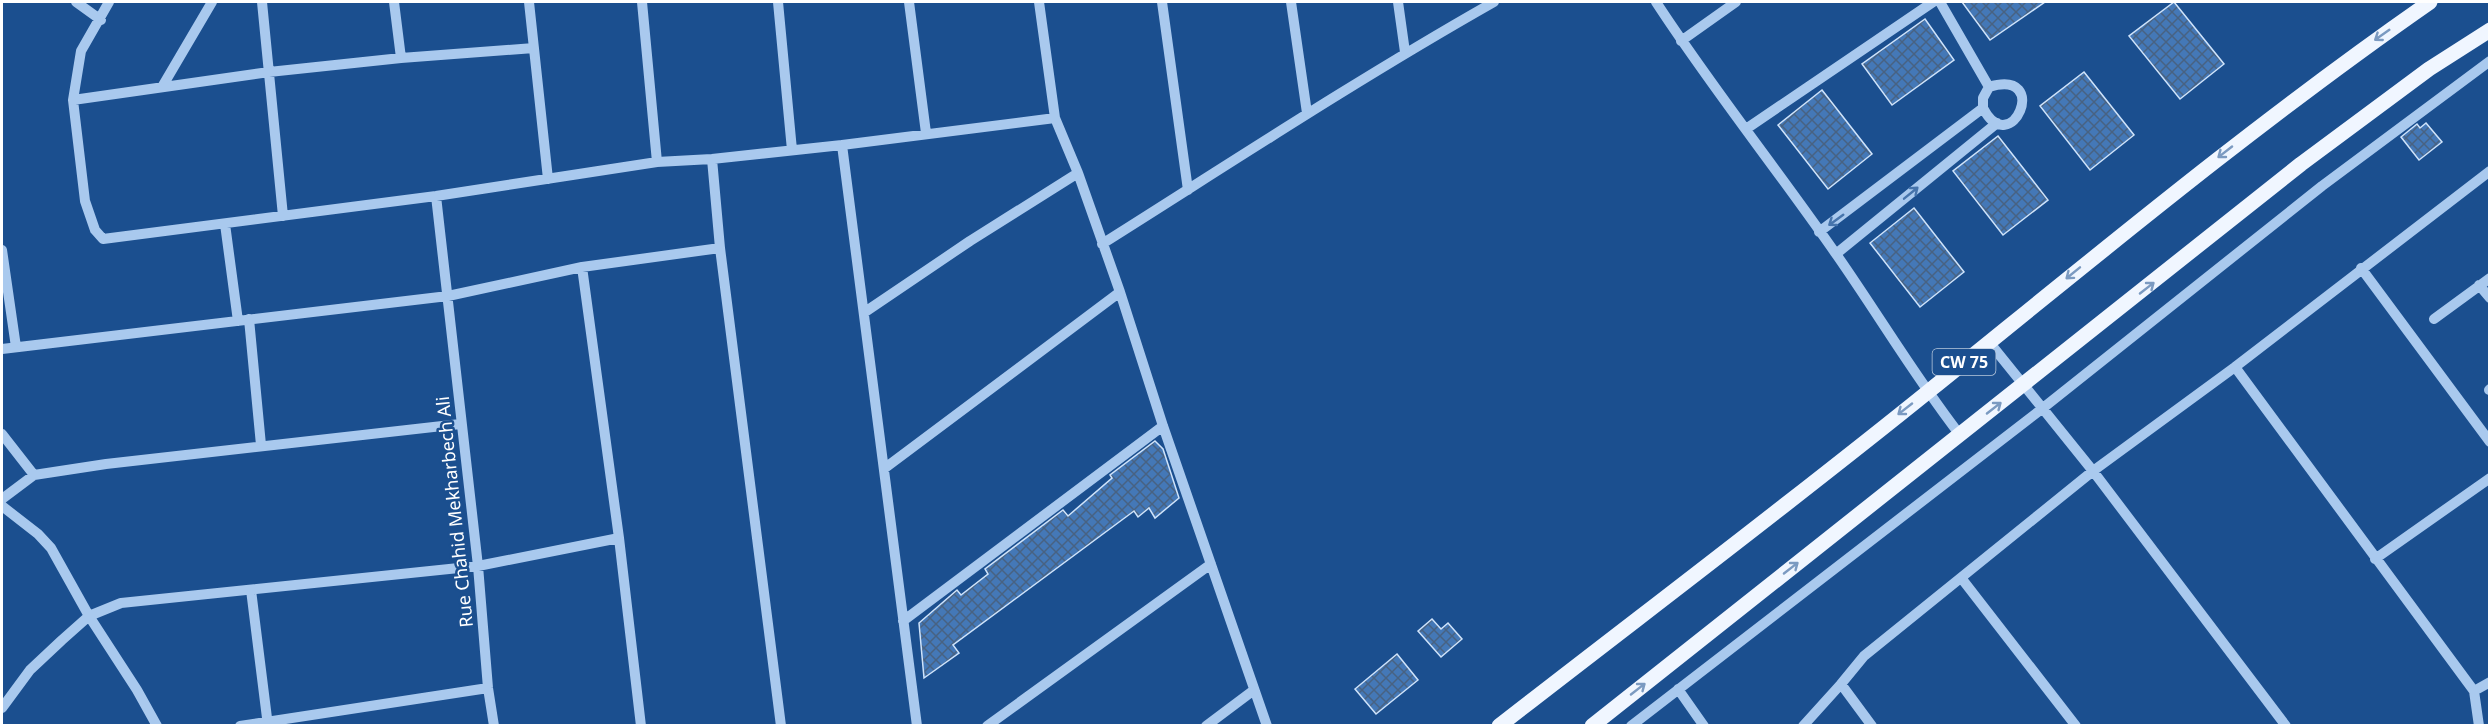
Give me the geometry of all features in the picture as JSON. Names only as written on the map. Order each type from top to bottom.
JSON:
[{"type":"main road","name":"CW 75","points":[[1499,726],[1927,392],[2211,163],[2299,95],[2430,2]]},
{"type":"main road","name":"CW 75","points":[[1593,726],[2301,164],[2429,69],[2490,30]]},
{"type":"street","points":[[76,2],[101,20]]},
{"type":"street","points":[[109,2],[101,20],[89,34],[81,51],[73,100],[85,201],[95,230],[104,239],[436,196],[657,162],[712,159],[842,145],[1055,118]]},
{"type":"street","points":[[162,87],[212,2]]},
{"type":"street","points":[[262,2],[283,216]]},
{"type":"street","points":[[394,2],[401,58]]},
{"type":"street","points":[[529,2],[548,179]]},
{"type":"street","points":[[642,2],[657,162]]},
{"type":"street","points":[[778,2],[792,150]]},
{"type":"street","points":[[909,2],[926,133]]},
{"type":"street","points":[[1039,2],[1055,118],[1078,173],[1120,292],[1163,426],[1267,726]]},
{"type":"street","points":[[1162,2],[1188,190]]},
{"type":"street","points":[[1291,2],[1306,113]]},
{"type":"street","points":[[1398,2],[1405,52]]},
{"type":"street","points":[[1102,244],[1306,113],[1405,52],[1494,2]]},
{"type":"street","points":[[1656,2],[1681,41],[1836,254],[1927,392],[1960,435]]},
{"type":"street","points":[[1681,41],[1736,2]]},
{"type":"street","points":[[1746,129],[1933,2]]},
{"type":"street","points":[[1940,2],[1989,87]]},
{"type":"street","points":[[73,100],[269,72],[401,58],[534,48]]},
{"type":"street","points":[[1630,726],[2043,408],[2322,186],[2490,61]]},
{"type":"street","points":[[2009,84],[2018,90],[2023,99],[2022,110],[2017,119],[2007,124],[1997,123],[1988,117],[1983,108],[1983,98],[1989,87],[2009,84]]},
{"type":"street","points":[[1820,232],[1983,108]]},
{"type":"street","points":[[1836,254],[1997,123]]},
{"type":"street","points":[[842,145],[917,726]]},
{"type":"street","points":[[712,159],[720,248],[781,726]]},
{"type":"street","points":[[1803,726],[1864,656],[2094,471],[2235,367],[2490,171]]},
{"type":"street","points":[[865,312],[970,241],[1078,173]]},
{"type":"street","name":"Rue Chahid Mekharbech Ali","points":[[436,196],[460,424],[478,566],[488,688],[494,726]]},
{"type":"street","points":[[225,224],[237,321]]},
{"type":"street","points":[[2,349],[448,296],[582,267],[720,248]]},
{"type":"street","points":[[2,250],[16,347]]},
{"type":"street","points":[[582,267],[619,538],[641,726]]},
{"type":"street","points":[[2361,268],[2490,442]]},
{"type":"street","points":[[2434,319],[2490,278]]},
{"type":"street","points":[[2479,285],[2490,298]]},
{"type":"street","points":[[885,468],[1120,292]]},
{"type":"street","points":[[249,319],[261,445]]},
{"type":"street","points":[[1989,342],[2094,471],[2286,726]]},
{"type":"street","points":[[2235,367],[2474,691],[2479,726]]},
{"type":"street","points":[[2,499],[34,475],[261,445],[460,424]]},
{"type":"street","points":[[903,621],[1163,426]]},
{"type":"street","points":[[2,434],[34,475]]},
{"type":"street","points":[[2375,559],[2490,478]]},
{"type":"street","points":[[2,506],[38,534],[51,548],[157,726]]},
{"type":"street","points":[[2,708],[30,670],[90,616],[121,603],[478,566],[619,538]]},
{"type":"street","points":[[987,726],[1211,564]]},
{"type":"street","points":[[1962,579],[2076,726]]},
{"type":"street","points":[[251,590],[267,724]]},
{"type":"street","points":[[2474,691],[2490,682]]},
{"type":"street","points":[[1841,684],[1872,726]]},
{"type":"street","points":[[240,726],[267,724],[488,688]]},
{"type":"street","points":[[1677,689],[1704,726]]},
{"type":"street","points":[[1206,726],[1254,690]]},
{"type":"building","points":[[1962,2],[2045,2],[1990,40]]},
{"type":"building","points":[[2174,2],[2224,64],[2180,99],[2129,36]]},
{"type":"building","points":[[1925,19],[1954,60],[1892,105],[1862,64]]},
{"type":"building","points":[[2084,72],[2134,135],[2090,170],[2040,106]]},
{"type":"building","points":[[1822,90],[1872,154],[1828,189],[1778,125]]},
{"type":"building","points":[[2426,123],[2442,142],[2419,160],[2401,137],[2417,124],[2420,128]]},
{"type":"building","points":[[1998,136],[2048,200],[2003,235],[1953,171]]},
{"type":"building","points":[[1914,208],[1964,272],[1920,307],[1870,243]]},
{"type":"building","points":[[1155,441],[1163,449],[1179,498],[1155,518],[1149,508],[1138,517],[1134,511],[953,645],[959,653],[924,678],[919,623],[957,590],[961,595],[988,574],[985,569],[1063,510],[1068,516],[1112,478],[1110,475]]},
{"type":"building","points":[[1432,619],[1441,629],[1448,623],[1462,639],[1441,657],[1418,631]]},
{"type":"building","points":[[1397,654],[1418,680],[1376,714],[1355,689]]}]
